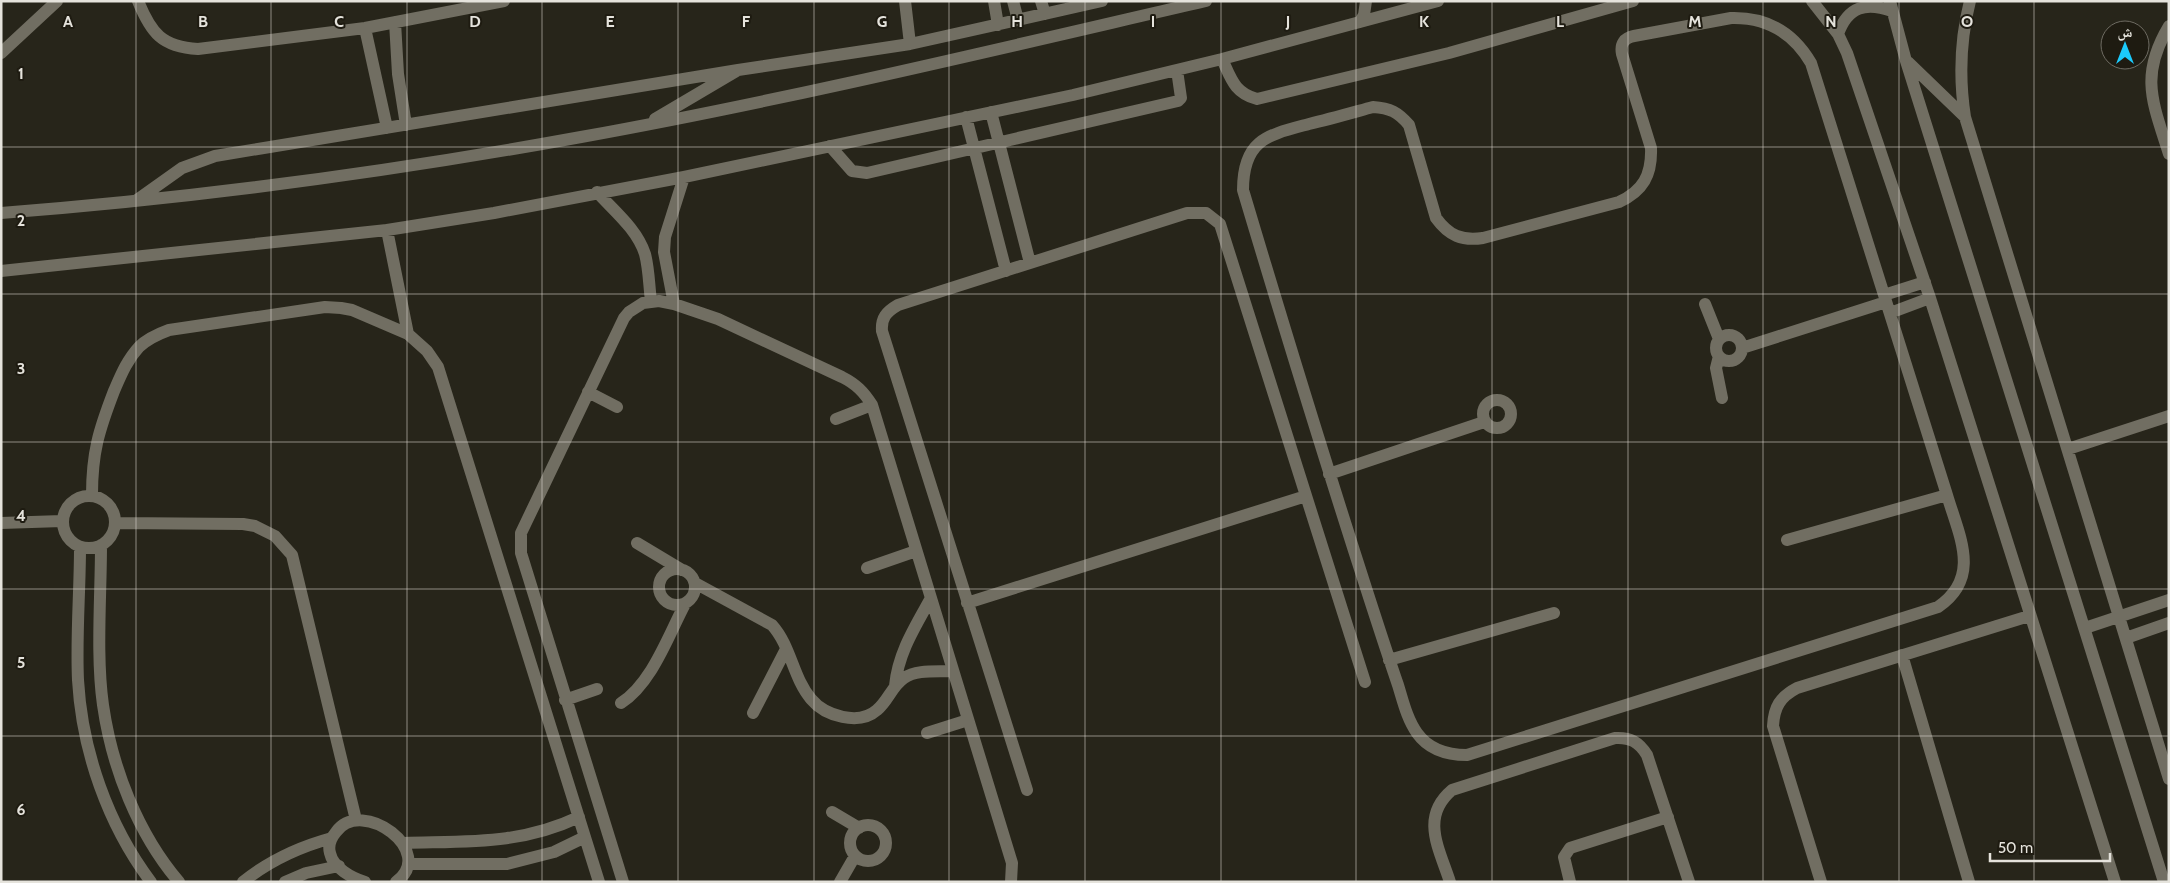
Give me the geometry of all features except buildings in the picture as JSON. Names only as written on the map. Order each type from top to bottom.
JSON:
[{"type":"street","points":[[1,53],[57,1]]},
{"type":"street","points":[[138,1],[152,30],[165,42],[179,48],[198,49],[365,28],[504,1]]},
{"type":"street","points":[[905,1],[910,44]]},
{"type":"street","points":[[994,1],[998,25]]},
{"type":"street","points":[[1013,1],[1018,20]]},
{"type":"street","points":[[1041,1],[1045,14]]},
{"type":"street","points":[[136,201],[182,168],[215,156],[738,70],[910,44],[1102,1]]},
{"type":"street","points":[[1,212],[136,201],[293,183],[488,154],[841,84],[1206,1]]},
{"type":"street","points":[[1360,22],[1364,15],[1366,1]]},
{"type":"street","points":[[1222,59],[1236,87],[1245,96],[1257,99],[1449,53],[1633,1]]},
{"type":"street","points":[[1812,1],[1838,34],[1847,53],[1925,282],[2029,616],[2115,882]]},
{"type":"street","points":[[1970,1],[1961,55],[1962,97],[1966,118],[2169,779]]},
{"type":"street","points":[[1,271],[387,230],[494,213],[684,177],[966,118],[1222,59],[1434,2]]},
{"type":"street","points":[[1838,34],[1842,23],[1849,14],[1858,8],[1891,6],[1906,60],[2164,882]]},
{"type":"street","points":[[1731,18],[1747,18],[1763,21],[1792,37],[1803,48],[1811,63],[1947,495],[1964,555],[1964,568],[1956,590],[1948,600],[1938,607],[1467,755],[1454,755],[1429,745],[1411,724],[1329,474],[1243,190],[1243,177],[1248,159],[1259,143],[1269,135],[1373,107],[1387,108],[1400,114],[1409,125],[1436,218],[1444,229],[1456,237],[1470,240],[1483,238],[1619,202],[1631,196],[1641,187],[1648,175],[1652,162],[1651,148],[1621,48],[1623,41],[1628,37],[1731,18]]},
{"type":"street","points":[[395,22],[398,74],[406,126]]},
{"type":"street","points":[[2169,26],[2158,44],[2151,68],[2150,92],[2169,154]]},
{"type":"street","points":[[365,28],[387,128]]},
{"type":"street","points":[[1906,60],[1966,118]]},
{"type":"street","points":[[646,124],[738,70]]},
{"type":"street","points":[[830,146],[852,171],[867,173],[1178,101],[1182,93],[1177,70]]},
{"type":"street","points":[[992,112],[1030,263]]},
{"type":"street","points":[[966,118],[1006,270]]},
{"type":"street","points":[[674,304],[664,252],[665,237],[684,177]]},
{"type":"street","points":[[597,192],[631,229],[639,241],[645,255],[651,301]]},
{"type":"street","points":[[1027,790],[882,332],[881,322],[889,310],[898,305],[1006,270],[1188,213],[1206,213],[1214,217],[1220,224],[1365,682]]},
{"type":"street","points":[[387,230],[408,334]]},
{"type":"street","points":[[1887,303],[1925,282]]},
{"type":"street","points":[[1742,348],[1887,303],[1930,298]]},
{"type":"street","points":[[623,882],[521,554],[520,540],[521,533],[624,318],[635,307],[651,301],[674,304],[718,319],[842,377],[854,384],[872,405],[1012,863],[1011,882]]},
{"type":"street","points":[[1705,304],[1719,339]]},
{"type":"street","points":[[92,495],[98,431],[118,381],[132,354],[158,334],[169,330],[325,307],[352,310],[408,334],[427,351],[438,367],[599,882]]},
{"type":"street","points":[[1718,356],[1730,361],[1740,354],[1742,348],[1740,342],[1730,335],[1724,335],[1716,344],[1718,356],[1716,368],[1722,398]]},
{"type":"street","points":[[588,392],[617,406]]},
{"type":"street","points":[[836,419],[872,405]]},
{"type":"street","points":[[2068,449],[2169,416]]},
{"type":"street","points":[[1329,474],[1484,422]]},
{"type":"street","points":[[92,495],[107,502],[112,508],[116,523],[112,536],[101,546],[87,548],[73,543],[67,537],[62,521],[68,505],[75,499],[92,495]]},
{"type":"street","points":[[1787,540],[1947,495]]},
{"type":"street","points":[[967,603],[1306,496]]},
{"type":"street","points":[[1,523],[62,521]]},
{"type":"street","points":[[116,523],[243,524],[266,530],[287,548],[292,555],[356,820]]},
{"type":"street","points":[[621,703],[637,692],[646,679],[685,604],[694,595],[695,583],[693,577],[637,543]]},
{"type":"street","points":[[80,546],[78,679],[88,742],[96,773],[111,812],[130,850],[151,882]]},
{"type":"street","points":[[101,546],[100,653],[103,704],[107,729],[113,754],[136,815],[152,845],[179,882]]},
{"type":"street","points":[[867,568],[916,551]]},
{"type":"street","points":[[682,570],[676,569],[664,574],[659,592],[662,598],[672,605],[685,604]]},
{"type":"street","points":[[695,583],[767,621],[780,635],[803,687],[812,701],[840,717],[869,716],[886,701],[895,686],[905,677],[912,674],[952,671]]},
{"type":"street","points":[[895,686],[904,646],[930,598]]},
{"type":"street","points":[[2085,628],[2169,600]]},
{"type":"street","points":[[1390,660],[1554,613]]},
{"type":"street","points":[[1821,882],[1775,732],[1774,714],[1778,703],[1786,694],[1797,688],[2029,616]]},
{"type":"street","points":[[2126,638],[2169,624]]},
{"type":"street","points":[[753,713],[786,649]]},
{"type":"street","points":[[1902,655],[1969,882]]},
{"type":"street","points":[[565,700],[597,689]]},
{"type":"street","points":[[927,733],[968,720]]},
{"type":"street","points":[[1450,882],[1433,823],[1435,810],[1442,799],[1452,790],[1615,738],[1625,737],[1634,740],[1647,755],[1688,882]]},
{"type":"street","points":[[832,812],[859,828],[871,826],[882,831],[886,843],[882,854],[878,858],[866,861],[855,856],[852,850],[851,838],[859,828]]},
{"type":"street","points":[[404,843],[508,839],[548,830],[579,817]]},
{"type":"street","points":[[1570,882],[1564,857],[1570,848],[1668,817]]},
{"type":"street","points":[[365,882],[351,876],[339,866],[331,857],[330,851],[332,838],[342,826],[356,820],[366,821],[385,828],[404,843],[408,850],[409,864],[402,878],[396,882]]},
{"type":"street","points":[[244,882],[266,866],[291,852],[332,838]]},
{"type":"street","points":[[409,864],[508,864],[554,852],[585,838]]},
{"type":"street","points":[[840,882],[855,856]]},
{"type":"street","points":[[285,882],[306,873],[339,866]]}]
